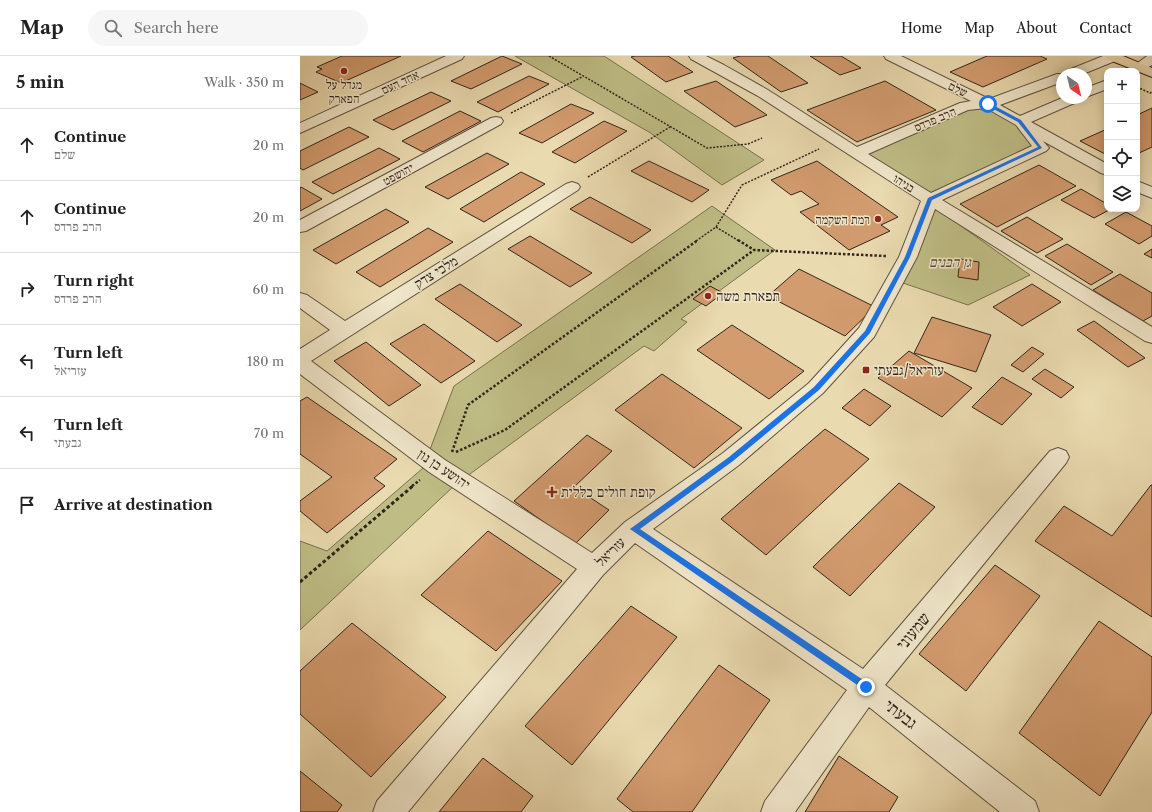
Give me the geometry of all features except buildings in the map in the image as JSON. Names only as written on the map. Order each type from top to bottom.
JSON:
[{"type":"main road","points":[[1113,56],[1152,58]]},
{"type":"main road","points":[[1113,56],[1142,71]]},
{"type":"street","name":"אחד העם","points":[[300,129],[457,56]]},
{"type":"street","name":"בניהו","points":[[696,56],[721,68],[798,114],[856,153],[1152,336]]},
{"type":"street","name":"שלם","points":[[891,56],[988,104],[1104,168]]},
{"type":"street","points":[[1085,68],[1113,56]]},
{"type":"street","points":[[1142,71],[1152,58]]},
{"type":"street","name":"הרב פרדס","points":[[856,153],[965,106],[988,104],[1056,79]]},
{"type":"street","points":[[1092,90],[1104,85]]},
{"type":"street","points":[[1041,148],[1020,121],[1060,104]]},
{"type":"street","name":"יהושפט","points":[[300,228],[496,121]]},
{"type":"street","points":[[930,199],[1041,148],[1081,157]]},
{"type":"street","name":"מלכי צדק","points":[[300,358],[343,329],[572,187]]},
{"type":"street","points":[[1140,187],[1152,193]]},
{"type":"street","name":"עזריאל","points":[[388,812],[594,567],[634,529],[731,459],[816,388],[868,332],[908,257],[930,199]]},
{"type":"street","points":[[300,299],[343,329]]},
{"type":"street","name":"יהושע בן נון","points":[[300,362],[437,466],[594,567]]},
{"type":"street","name":"שמעוני","points":[[776,812],[866,687],[1058,456]]},
{"type":"street","name":"גבעתי","points":[[634,529],[866,687],[1024,812]]},
{"type":"path","points":[[549,56],[582,77],[707,148],[748,144],[762,138]]},
{"type":"path","points":[[496,121],[582,77]]},
{"type":"path","points":[[1140,88],[1150,93],[1152,92]]},
{"type":"path","points":[[572,187],[670,127]]},
{"type":"path","points":[[754,250],[505,430],[452,454],[468,405],[716,227],[742,185],[838,141]]},
{"type":"path","points":[[716,227],[754,250],[908,257]]},
{"type":"path","points":[[300,582],[437,466]]},
{"type":"green space","points":[[515,56],[604,56],[764,160],[722,185],[649,132]]},
{"type":"green space","points":[[988,104],[1020,121],[1041,148],[930,199],[856,153],[965,106]]},
{"type":"green space","points":[[712,206],[775,250],[681,319],[687,322],[654,351],[644,346],[455,485],[300,630],[300,541],[327,551],[423,468],[454,386]]},
{"type":"green space","name":"גן הבנים","points":[[933,206],[1030,275],[968,305],[903,283]]},
{"type":"place","name":"מגדל על הפארק","points":[[344,71]]},
{"type":"place","name":"רמת השקמה","points":[[878,219]]},
{"type":"place","name":"תפארת משה","points":[[708,296]]},
{"type":"place","name":"עזריאל/גבעתי","points":[[866,370]]},
{"type":"place","name":"קופת חולים כללית","points":[[552,492]]},
{"type":"route","points":[[866,687],[634,529],[731,459],[816,388],[868,332],[908,257],[930,199],[1041,148],[1020,121],[988,104]]}]
